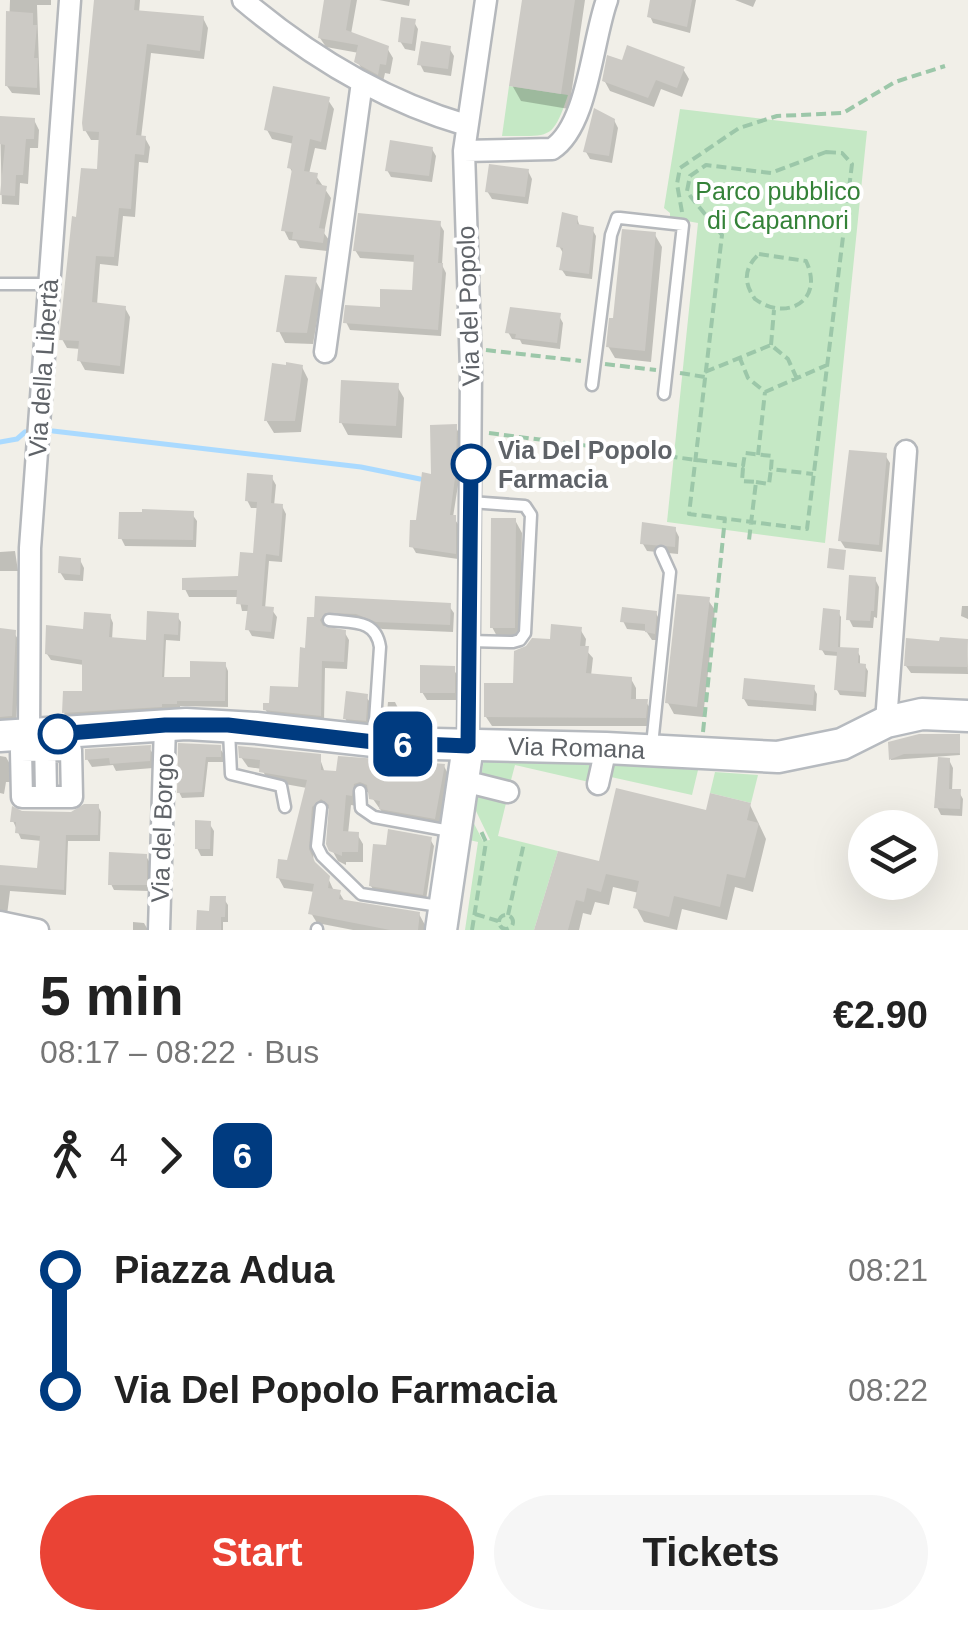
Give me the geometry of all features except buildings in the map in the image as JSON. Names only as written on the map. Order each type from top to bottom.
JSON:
[{"type":"street","name":"Via della Libertà","points":[[46,793],[30,739],[30,548],[70,0]]},
{"type":"street","points":[[243,0],[281,33],[362,82],[466,125]]},
{"type":"street","name":"Via del Popolo","points":[[468,746],[471,332],[464,151],[486,0]]},
{"type":"street","points":[[464,151],[552,149],[562,143],[576,119],[606,0]]},
{"type":"street","points":[[325,352],[362,82]]},
{"type":"street","points":[[886,722],[906,451]]},
{"type":"street","name":"Via Romana","points":[[30,739],[165,725],[228,725],[374,742],[778,757],[842,744],[886,722],[941,712],[968,716]]},
{"type":"street","name":"Via del Borgo","points":[[159,930],[165,725]]},
{"type":"street","points":[[443,919],[467,829],[464,782],[468,746]]},
{"type":"street","points":[[598,784],[606,748]]},
{"type":"street","points":[[464,782],[508,792]]},
{"type":"street","points":[[7,926],[38,930]]},
{"type":"lane","points":[[592,385],[611,236],[617,218],[683,225],[664,394]]},
{"type":"lane","points":[[0,284],[49,284]]},
{"type":"lane","points":[[469,641],[514,642],[525,633],[531,515],[524,506],[471,502]]},
{"type":"lane","points":[[652,751],[670,572],[662,552]]},
{"type":"lane","points":[[329,620],[370,625],[378,633],[374,742]]},
{"type":"lane","points":[[228,725],[231,774],[282,786],[285,807]]},
{"type":"lane","points":[[360,791],[361,808],[374,816],[467,829]]},
{"type":"lane","points":[[321,808],[317,846],[322,856],[361,894],[443,919]]},
{"type":"path","points":[[683,225],[677,184],[680,168],[739,128],[777,116],[843,113],[895,82],[945,66]]},
{"type":"path","points":[[833,152],[842,153],[852,164],[807,529],[689,514],[705,374],[722,235],[691,198],[690,176],[706,165],[771,172],[833,152]]},
{"type":"path","points":[[759,254],[806,262],[813,278],[813,288],[798,304],[774,308],[763,306],[749,291],[747,268],[759,254]]},
{"type":"path","points":[[770,345],[774,308]]},
{"type":"path","points":[[482,350],[705,374],[770,345],[785,355],[798,379]]},
{"type":"path","points":[[744,370],[752,350]]},
{"type":"path","points":[[740,356],[752,385],[765,392],[826,365]]},
{"type":"path","points":[[781,387],[788,380],[791,366]]},
{"type":"path","points":[[758,454],[765,392]]},
{"type":"path","points":[[489,434],[744,466]]},
{"type":"path","points":[[745,453],[772,456],[769,484],[742,481],[744,466],[745,453]]},
{"type":"path","points":[[770,470],[814,474]]},
{"type":"path","points":[[750,540],[756,482]]},
{"type":"path","points":[[701,754],[725,518]]},
{"type":"path","points":[[467,829],[486,842],[472,930]]},
{"type":"path","points":[[512,925],[508,915],[524,843]]},
{"type":"path","points":[[475,914],[498,921],[505,930],[512,925]]},
{"type":"path","points":[[498,921],[508,915]]},
{"type":"path","points":[[512,925],[522,928]]},
{"type":"green space","points":[[509,86],[568,95],[552,129],[539,135],[502,136]]},
{"type":"green space","name":"Parco pubblico di Capannori","points":[[680,109],[867,131],[825,543],[667,522],[698,223],[670,218],[664,208]]},
{"type":"green space","points":[[484,759],[594,763],[589,782],[515,765],[510,784],[481,777]]},
{"type":"green space","points":[[613,764],[698,770],[692,795],[611,777]]},
{"type":"green space","points":[[715,772],[758,775],[751,803],[710,793]]},
{"type":"green space","points":[[477,792],[507,799],[498,836],[558,851],[534,930],[465,930],[478,842],[465,839],[469,814],[483,841],[490,840],[476,811]]},
{"type":"waterway","points":[[53,431],[361,467],[420,479]]},
{"type":"waterway","points":[[0,442],[17,439],[25,432]]},
{"type":"bus line","name":"6","points":[[58,734],[165,725],[228,725],[374,742],[468,746],[471,464]]},
{"type":"place","name":"Via Del Popolo Farmacia","points":[[471,464]]}]
